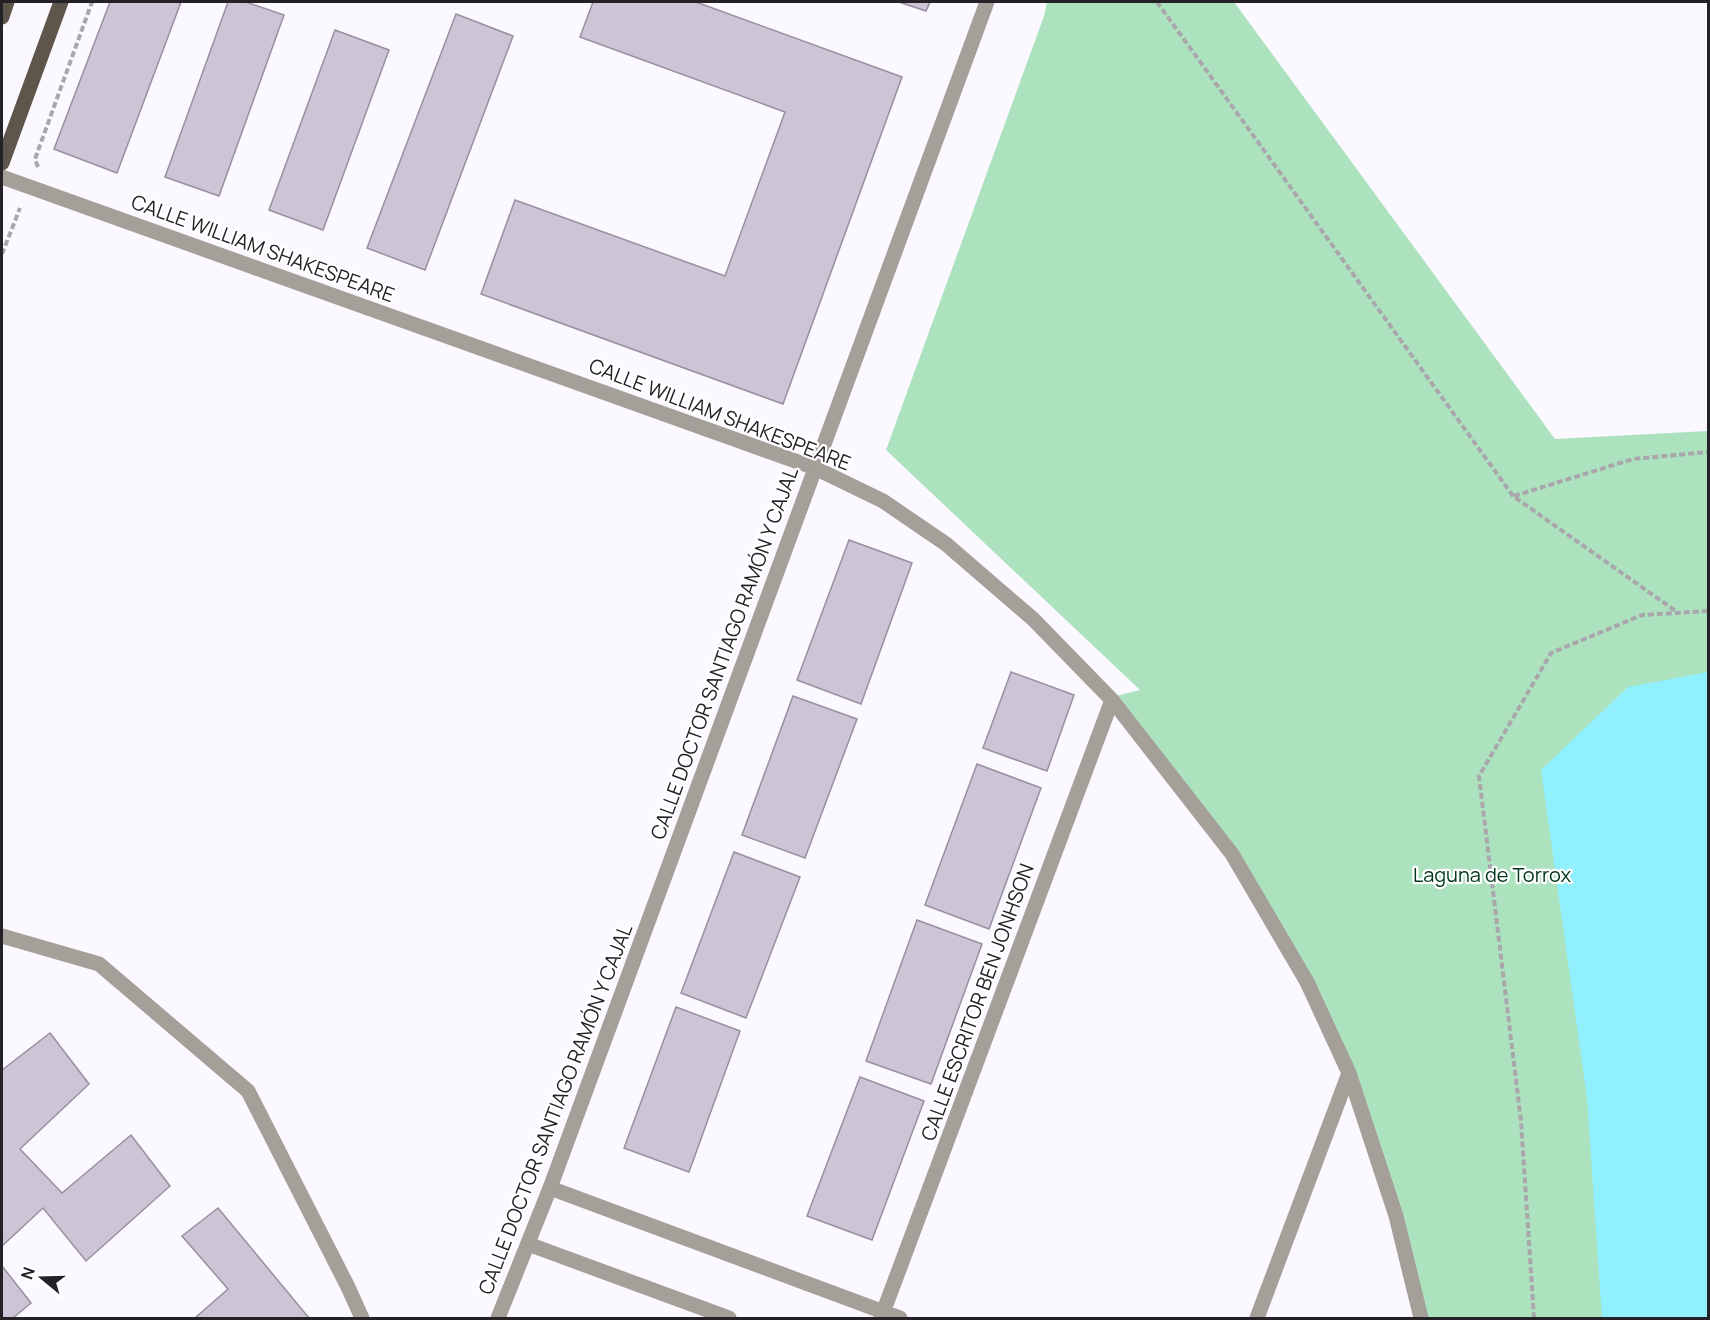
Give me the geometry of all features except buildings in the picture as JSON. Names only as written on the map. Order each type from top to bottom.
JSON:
[{"type":"main road","points":[[2,17],[7,2]]},
{"type":"main road","points":[[2,163],[61,2]]},
{"type":"street","name":"CALLE DOCTOR SANTIAGO RAMÓN Y CAJAL","points":[[498,1318],[550,1188],[987,2]]},
{"type":"street","name":"CALLE WILLIAM SHAKESPEARE","points":[[2,177],[815,468],[883,501],[946,544],[1033,619],[1112,700],[1232,854],[1307,982],[1349,1073],[1396,1216],[1421,1318]]},
{"type":"street","name":"CALLE ESCRITOR BEN JONHSON","points":[[882,1315],[1112,700]]},
{"type":"street","points":[[2,936],[99,964],[248,1091],[362,1318]]},
{"type":"street","points":[[1257,1318],[1349,1073]]},
{"type":"street","points":[[550,1188],[882,1315],[900,1318]]},
{"type":"street","points":[[528,1244],[729,1318]]},
{"type":"path","points":[[2,254],[18,208],[29,203],[35,189],[41,172],[35,159],[92,2]]},
{"type":"path","points":[[1157,2],[1514,496],[1678,613]]},
{"type":"path","points":[[1514,496],[1633,459],[1708,453]]},
{"type":"path","points":[[1534,1318],[1521,1121],[1479,776],[1551,653],[1642,615],[1708,611]]},
{"type":"green space","points":[[1047,2],[1234,2],[1555,439],[1708,431],[1708,1318],[1418,1318],[1354,1077],[1229,852],[1107,698],[1140,690],[886,450],[1044,16]]},
{"type":"water","name":"Laguna de Torrox","points":[[1708,672],[1708,1318],[1602,1318],[1587,1098],[1541,770],[1628,687]]}]
